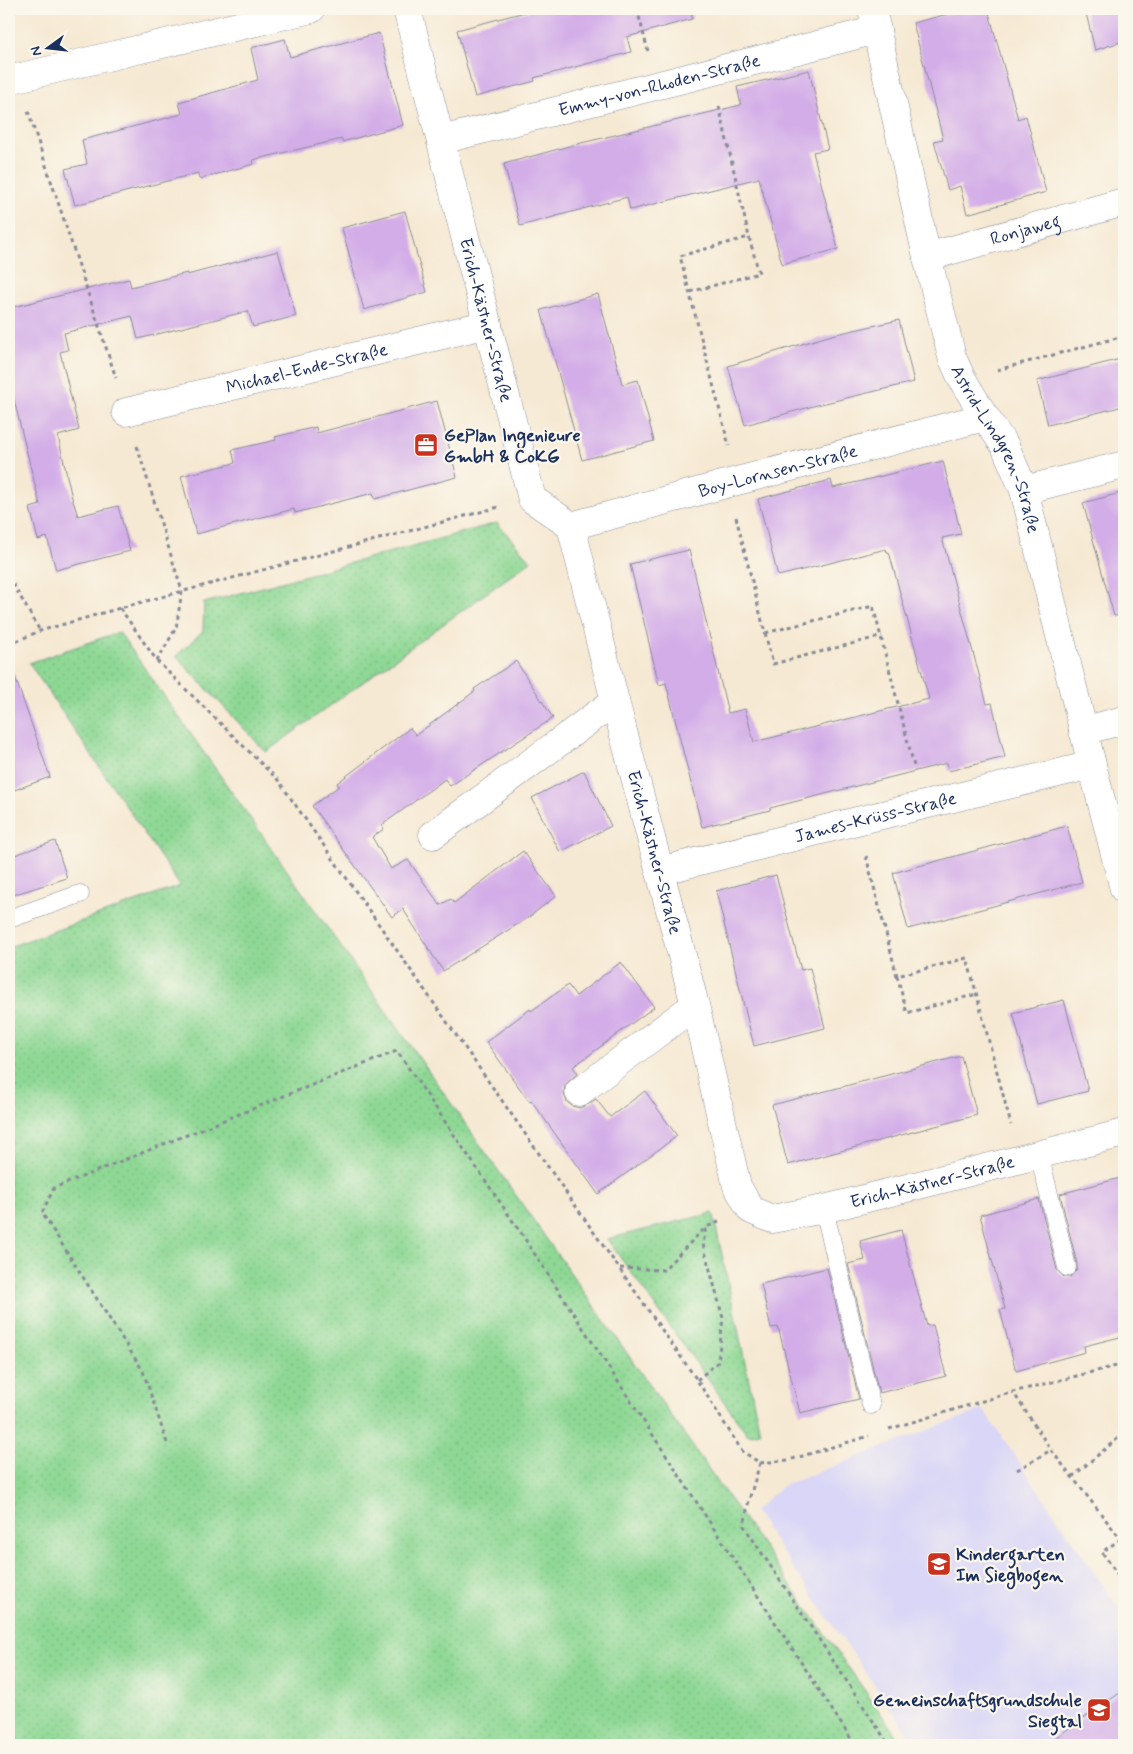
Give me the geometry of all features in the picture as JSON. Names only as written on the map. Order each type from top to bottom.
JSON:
[{"type":"street","points":[[17,78],[312,9]]},
{"type":"street","name":"Erich-Kästner-Straße","points":[[407,9],[532,499]]},
{"type":"street","name":"Emmy-von-Rhoden-Straße","points":[[441,140],[710,71],[875,15]]},
{"type":"street","name":"Astrid-Lindgren-Straße","points":[[875,15],[927,257],[952,357],[962,379],[985,418],[1006,446],[1024,490],[1124,890]]},
{"type":"street","name":"Ronjaweg","points":[[927,257],[1124,202]]},
{"type":"street","name":"Michael-Ende-Straße","points":[[126,412],[488,324]]},
{"type":"street","name":"Boy-Lornsen-Straße","points":[[570,526],[732,482],[985,418]]},
{"type":"street","points":[[1024,490],[1124,465]]},
{"type":"street","points":[[532,499],[570,526]]},
{"type":"street","name":"Erich-Kästner-Straße","points":[[570,526],[695,1005],[737,1186],[751,1210],[772,1219],[824,1209],[1124,1133]]},
{"type":"street","points":[[433,835],[615,701]]},
{"type":"street","points":[[1083,731],[1124,720]]},
{"type":"street","name":"James-Krüss-Straße","points":[[660,871],[857,821],[1092,765]]},
{"type":"street","points":[[579,1092],[695,1005]]},
{"type":"lane","points":[[9,919],[80,894]]},
{"type":"lane","points":[[1030,1157],[1068,1267]]},
{"type":"lane","points":[[824,1209],[871,1405]]},
{"type":"path","points":[[637,9],[658,85]]},
{"type":"path","points":[[690,292],[759,273],[710,71]]},
{"type":"path","points":[[17,78],[126,412],[182,592],[176,628],[157,661]]},
{"type":"path","points":[[750,237],[680,256],[690,292],[773,664],[882,636]]},
{"type":"path","points":[[962,379],[1124,336]]},
{"type":"path","points":[[9,644],[40,631],[120,608],[532,499]]},
{"type":"path","points":[[9,577],[40,631]]},
{"type":"path","points":[[765,634],[874,606],[924,805]]},
{"type":"path","points":[[120,608],[157,661],[278,780],[697,1380],[742,1451],[760,1462],[789,1460],[873,1434]]},
{"type":"path","points":[[857,821],[907,1013],[977,994]]},
{"type":"path","points":[[898,976],[967,958],[1030,1157]]},
{"type":"path","points":[[166,1443],[143,1370],[42,1213],[54,1188],[397,1051],[523,1236],[855,1745]]},
{"type":"path","points":[[619,1268],[663,1270],[706,1227],[751,1210]]},
{"type":"path","points":[[697,1380],[718,1362],[723,1318],[703,1244],[706,1227]]},
{"type":"path","points":[[882,1432],[1013,1392],[1124,1364]]},
{"type":"path","points":[[1013,1392],[1051,1450],[1124,1543]]},
{"type":"path","points":[[1072,1477],[1124,1434]]},
{"type":"path","points":[[1017,1470],[1051,1450]]},
{"type":"path","points":[[760,1462],[744,1526],[889,1745]]},
{"type":"path","points":[[1121,1539],[1102,1552],[1124,1584]]},
{"type":"shaded area","name":"Kindergarten Im Siegbogen","points":[[983,1409],[1124,1616],[1124,1745],[916,1745],[754,1511],[782,1486]]},
{"type":"green space","points":[[497,523],[531,561],[266,752],[176,656],[203,631],[204,603]]},
{"type":"green space","points":[[119,632],[903,1745],[9,1745],[9,947],[180,886],[29,663]]},
{"type":"green space","points":[[713,1213],[760,1432],[748,1435],[607,1239]]},
{"type":"building","points":[[536,9],[691,9],[692,19],[627,37],[631,52],[534,78],[535,81],[475,97],[457,30]]},
{"type":"building","points":[[967,9],[988,9],[1018,119],[1026,116],[1046,192],[967,214],[960,186],[948,190],[934,141],[943,139],[913,23]]},
{"type":"building","points":[[1085,9],[1124,9],[1124,41],[1095,50]]},
{"type":"building","points":[[379,33],[403,125],[342,142],[342,139],[253,160],[254,164],[199,179],[198,173],[75,205],[65,169],[87,164],[82,140],[182,114],[179,102],[258,80],[251,48],[285,39],[290,57]]},
{"type":"building","points":[[809,70],[828,149],[813,152],[838,249],[782,264],[759,178],[630,210],[627,197],[520,226],[504,164],[573,145],[741,105],[737,87]]},
{"type":"building","points":[[405,211],[427,292],[364,310],[342,228]]},
{"type":"building","points":[[278,251],[296,316],[253,327],[248,311],[138,339],[132,316],[64,333],[68,350],[60,352],[79,430],[58,436],[72,498],[78,516],[118,506],[130,551],[56,570],[47,537],[38,540],[30,508],[40,505],[14,400],[9,401],[9,308],[129,279],[131,287],[187,273],[187,275]]},
{"type":"building","points":[[598,294],[622,384],[638,380],[654,441],[582,460],[541,310]]},
{"type":"building","points":[[899,320],[914,382],[817,405],[745,425],[728,366],[832,335]]},
{"type":"building","points":[[1124,358],[1124,406],[1048,425],[1037,381]]},
{"type":"building","points":[[437,401],[457,477],[375,499],[373,493],[295,513],[294,509],[196,534],[181,476],[235,463],[232,450],[276,440],[275,437],[316,427],[317,433]]},
{"type":"building","points":[[943,461],[961,534],[942,538],[987,704],[992,703],[1005,757],[949,771],[947,763],[702,827],[666,683],[659,685],[630,564],[689,550],[728,713],[745,709],[754,742],[929,699],[889,552],[886,549],[778,576],[758,499],[831,480],[833,488]]},
{"type":"building","points":[[1124,492],[1124,615],[1114,616],[1083,503]]},
{"type":"building","points":[[516,661],[553,718],[450,786],[445,779],[382,825],[384,829],[372,837],[391,869],[408,860],[440,905],[451,899],[454,903],[523,851],[556,896],[529,917],[443,971],[403,909],[392,917],[312,806],[339,786],[337,783],[410,728],[416,735],[475,691],[474,689]]},
{"type":"building","points":[[9,674],[14,674],[50,777],[9,792]]},
{"type":"building","points":[[584,771],[611,826],[560,852],[532,798]]},
{"type":"building","points":[[1067,826],[1082,882],[908,929],[893,873]]},
{"type":"building","points":[[55,841],[67,878],[9,896],[9,857]]},
{"type":"building","points":[[776,875],[801,970],[810,968],[825,1028],[754,1046],[716,891]]},
{"type":"building","points":[[621,962],[654,1007],[573,1067],[578,1073],[565,1085],[564,1094],[567,1102],[572,1106],[580,1108],[596,1099],[610,1117],[645,1091],[677,1136],[598,1194],[531,1100],[529,1101],[486,1042],[530,1009],[531,1011],[568,985],[576,996]]},
{"type":"building","points":[[1064,1000],[1088,1091],[1037,1104],[1013,1013]]},
{"type":"building","points":[[961,1056],[977,1115],[788,1165],[772,1105]]},
{"type":"building","points":[[1124,1177],[1124,1336],[1084,1346],[1085,1352],[1016,1371],[1000,1310],[1005,1309],[980,1215],[1039,1199],[1057,1270],[1064,1277],[1070,1277],[1077,1270],[1077,1264],[1060,1194]]},
{"type":"building","points":[[901,1230],[927,1326],[933,1325],[946,1376],[879,1393],[848,1264],[865,1260],[860,1241]]},
{"type":"building","points":[[827,1268],[859,1399],[800,1413],[778,1327],[771,1328],[761,1284]]},
{"type":"building","name":"Gemeinschaftsgrundschule Siegtal","points":[[1124,1690],[1124,1745],[1045,1745]]},
{"type":"place","name":"GePlan Ingenieure GmbH & CoKG","points":[[426,445]]},
{"type":"place","name":"Kindergarten Im Siegbogen","points":[[939,1564]]},
{"type":"place","name":"Gemeinschaftsgrundschule Siegtal","points":[[1099,1710]]}]
